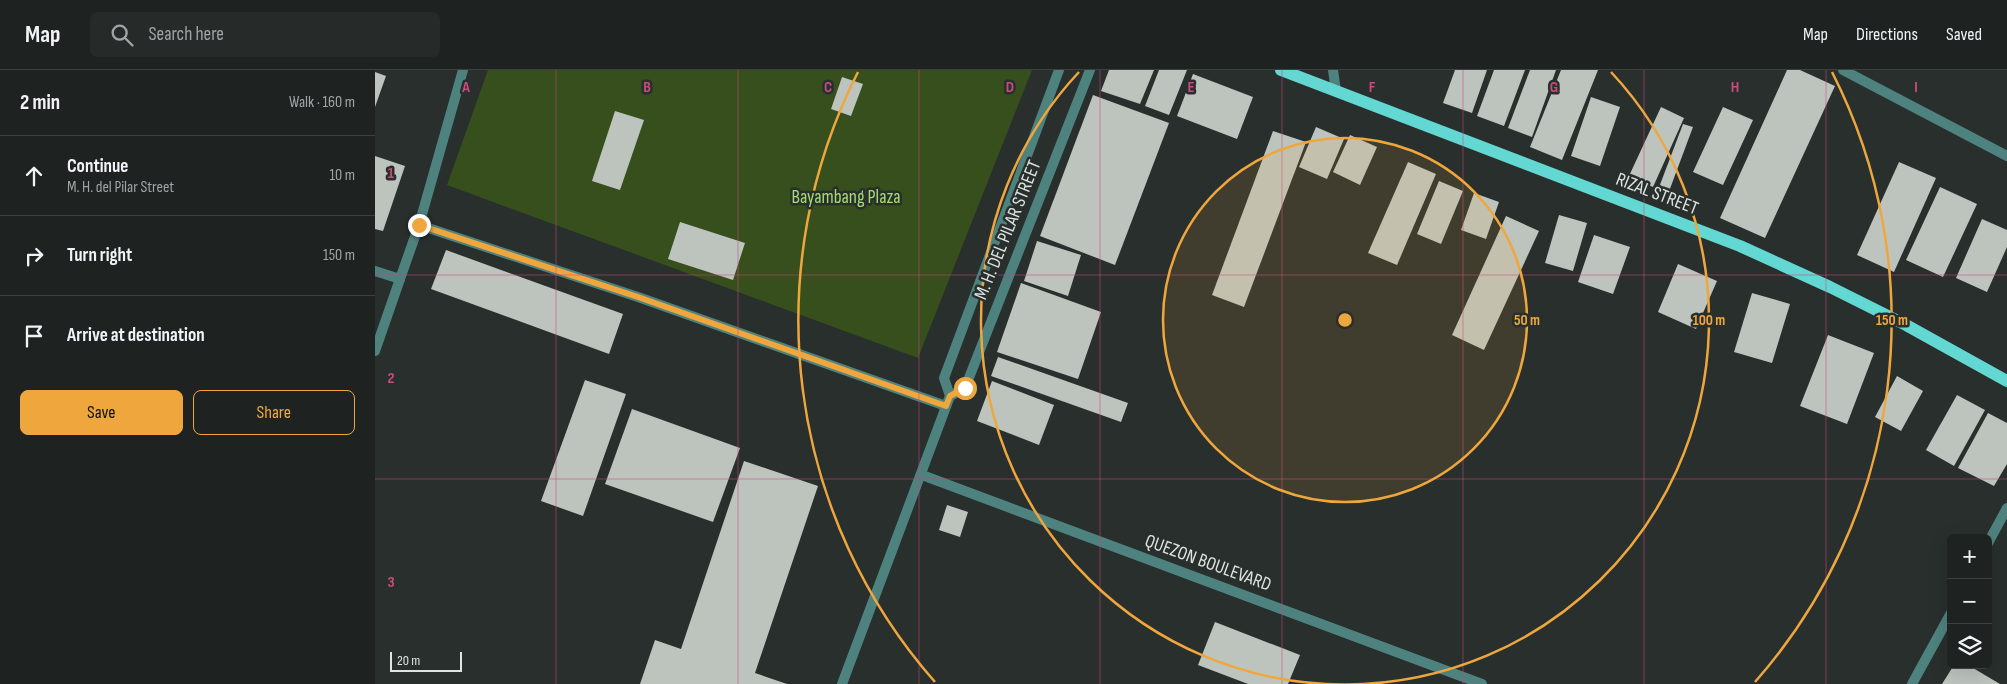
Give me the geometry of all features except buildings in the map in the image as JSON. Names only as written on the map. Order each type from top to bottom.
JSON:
[{"type":"main road","name":"RIZAL STREET","points":[[1281,70],[1741,246],[1906,325],[2007,381]]},
{"type":"street","points":[[375,351],[419,225],[463,70]]},
{"type":"street","name":"M. H. DEL PILAR STREET","points":[[950,396],[944,378],[1059,70]]},
{"type":"street","name":"M. H. DEL PILAR STREET","points":[[844,682],[950,396],[965,388],[1090,70]]},
{"type":"street","points":[[1333,70],[1336,91]]},
{"type":"street","points":[[1843,70],[2007,156]]},
{"type":"street","points":[[419,225],[638,297],[946,406]]},
{"type":"street","points":[[375,271],[401,280]]},
{"type":"street","name":"QUEZON BOULEVARD","points":[[921,475],[1482,684]]},
{"type":"street","points":[[1992,536],[2007,508]]},
{"type":"street","points":[[1912,684],[1947,619]]},
{"type":"green space","name":"Bayambang Plaza","points":[[488,70],[1032,70],[918,358],[447,185]]},
{"type":"route","points":[[419,225],[638,297],[946,406],[950,396],[965,388]]}]
